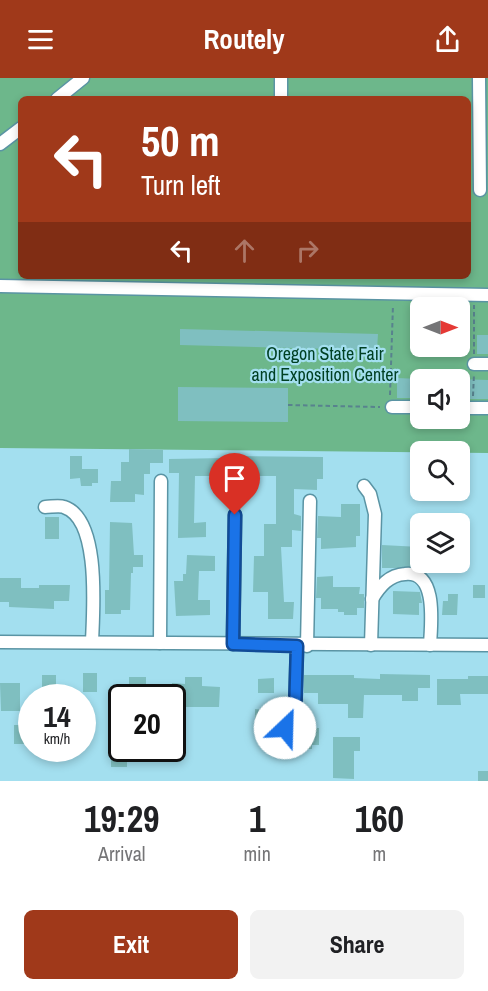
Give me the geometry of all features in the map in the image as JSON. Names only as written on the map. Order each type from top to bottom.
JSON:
[{"type":"street","points":[[61,96],[83,78]]},
{"type":"street","points":[[280,96],[281,78]]},
{"type":"street","points":[[479,78],[480,190]]},
{"type":"street","points":[[0,144],[18,130]]},
{"type":"street","points":[[280,279],[280,290]]},
{"type":"street","points":[[0,286],[280,290],[485,299]]},
{"type":"street","points":[[474,364],[488,364]]},
{"type":"street","points":[[392,407],[410,407]]},
{"type":"street","points":[[470,408],[488,408]]},
{"type":"street","points":[[160,643],[161,481]]},
{"type":"street","points":[[364,486],[370,494],[375,514],[371,645]]},
{"type":"street","points":[[285,728],[295,714],[302,646],[310,501]]},
{"type":"street","points":[[45,507],[65,507],[79,519],[92,546],[92,642]]},
{"type":"street","points":[[233,644],[235,515]]},
{"type":"street","points":[[372,599],[393,576],[412,573],[419,577],[427,586],[430,597],[430,645]]},
{"type":"street","points":[[0,642],[302,646],[488,645]]},
{"type":"path","points":[[474,302],[485,299]]},
{"type":"path","points":[[288,405],[392,407],[393,301]]},
{"type":"green space","name":"Oregon State Fair and Exposition Center","points":[[0,78],[488,78],[488,453],[470,453],[470,441],[410,441],[410,452],[0,448]]},
{"type":"building","points":[[180,329],[378,334],[377,350],[180,345]]},
{"type":"building","points":[[477,335],[488,335],[488,354],[477,354]]},
{"type":"building","points":[[397,378],[410,379],[410,398],[397,398]]},
{"type":"building","points":[[470,379],[488,380],[488,399],[470,399]]},
{"type":"building","points":[[178,387],[288,388],[288,422],[178,421]]},
{"type":"building","points":[[129,449],[163,450],[163,463],[150,463],[150,474],[144,474],[144,495],[135,494],[135,502],[110,502],[111,481],[121,481],[121,462],[129,462]]},
{"type":"building","points":[[70,456],[82,456],[82,469],[98,469],[98,483],[92,483],[92,486],[81,486],[80,478],[70,479]]},
{"type":"building","points":[[227,456],[323,457],[323,479],[317,479],[317,490],[294,489],[294,514],[301,516],[301,531],[292,530],[292,547],[281,547],[284,602],[294,602],[293,619],[268,619],[268,592],[253,592],[254,556],[264,556],[264,524],[276,524],[276,476],[247,476],[247,484],[232,484],[232,476],[195,476],[194,523],[206,522],[206,537],[178,538],[179,473],[169,473],[169,459],[227,458]]},
{"type":"building","points":[[341,504],[360,504],[360,536],[356,536],[356,547],[321,549],[321,538],[317,538],[318,516],[341,517]]},
{"type":"building","points":[[45,517],[59,517],[59,539],[45,539]]},
{"type":"building","points":[[110,522],[132,523],[134,555],[143,555],[143,567],[133,567],[133,573],[131,573],[130,610],[121,610],[121,614],[105,614],[105,590],[109,590]]},
{"type":"building","points":[[382,545],[410,546],[410,568],[382,568]]},
{"type":"building","points":[[187,555],[215,556],[215,571],[199,571],[198,600],[210,600],[210,615],[176,616],[174,581],[183,581],[183,574],[186,574]]},
{"type":"building","points":[[333,576],[333,587],[360,587],[359,594],[364,594],[364,608],[357,608],[357,615],[344,615],[344,612],[338,612],[338,609],[321,609],[321,598],[316,598],[317,577]]},
{"type":"building","points":[[0,578],[21,578],[21,588],[39,588],[39,585],[70,585],[69,601],[54,601],[54,609],[9,607],[9,602],[0,602]]},
{"type":"building","points":[[473,585],[485,585],[485,598],[473,598]]},
{"type":"building","points":[[393,591],[420,592],[422,603],[419,603],[419,615],[393,614]]},
{"type":"building","points":[[448,594],[458,594],[457,615],[442,615],[443,601],[448,601]]},
{"type":"building","points":[[83,673],[97,673],[97,692],[96,684],[83,684]]},
{"type":"building","points":[[380,674],[430,675],[430,688],[418,688],[418,701],[402,701],[402,695],[364,695],[363,718],[348,718],[348,704],[318,704],[318,693],[304,693],[304,675],[354,675],[354,678],[380,679]]},
{"type":"building","points":[[42,675],[56,675],[56,684],[42,684]]},
{"type":"building","points":[[468,676],[488,676],[488,694],[460,694],[461,705],[437,705],[437,679],[468,679]]},
{"type":"building","points":[[129,677],[146,677],[146,684],[129,684]]},
{"type":"building","points":[[185,677],[202,677],[202,686],[220,687],[219,707],[186,707]]},
{"type":"building","points":[[274,678],[274,693],[258,693],[258,679]]},
{"type":"building","points":[[0,683],[20,683],[18,684],[18,711],[1,711]]},
{"type":"building","points":[[255,709],[282,712],[282,719],[278,725],[265,725],[265,720],[255,720]]},
{"type":"building","points":[[14,725],[18,725],[18,744],[14,744]]},
{"type":"building","points":[[295,728],[319,728],[319,745],[312,745],[312,749],[294,749]]},
{"type":"building","points":[[333,737],[360,737],[360,751],[354,751],[354,779],[333,778]]},
{"type":"building","points":[[111,762],[127,762],[127,767],[111,767]]},
{"type":"building","points":[[478,771],[488,771],[488,781],[478,781]]},
{"type":"route","points":[[235,515],[233,644],[297,646],[295,714],[285,728]]}]
